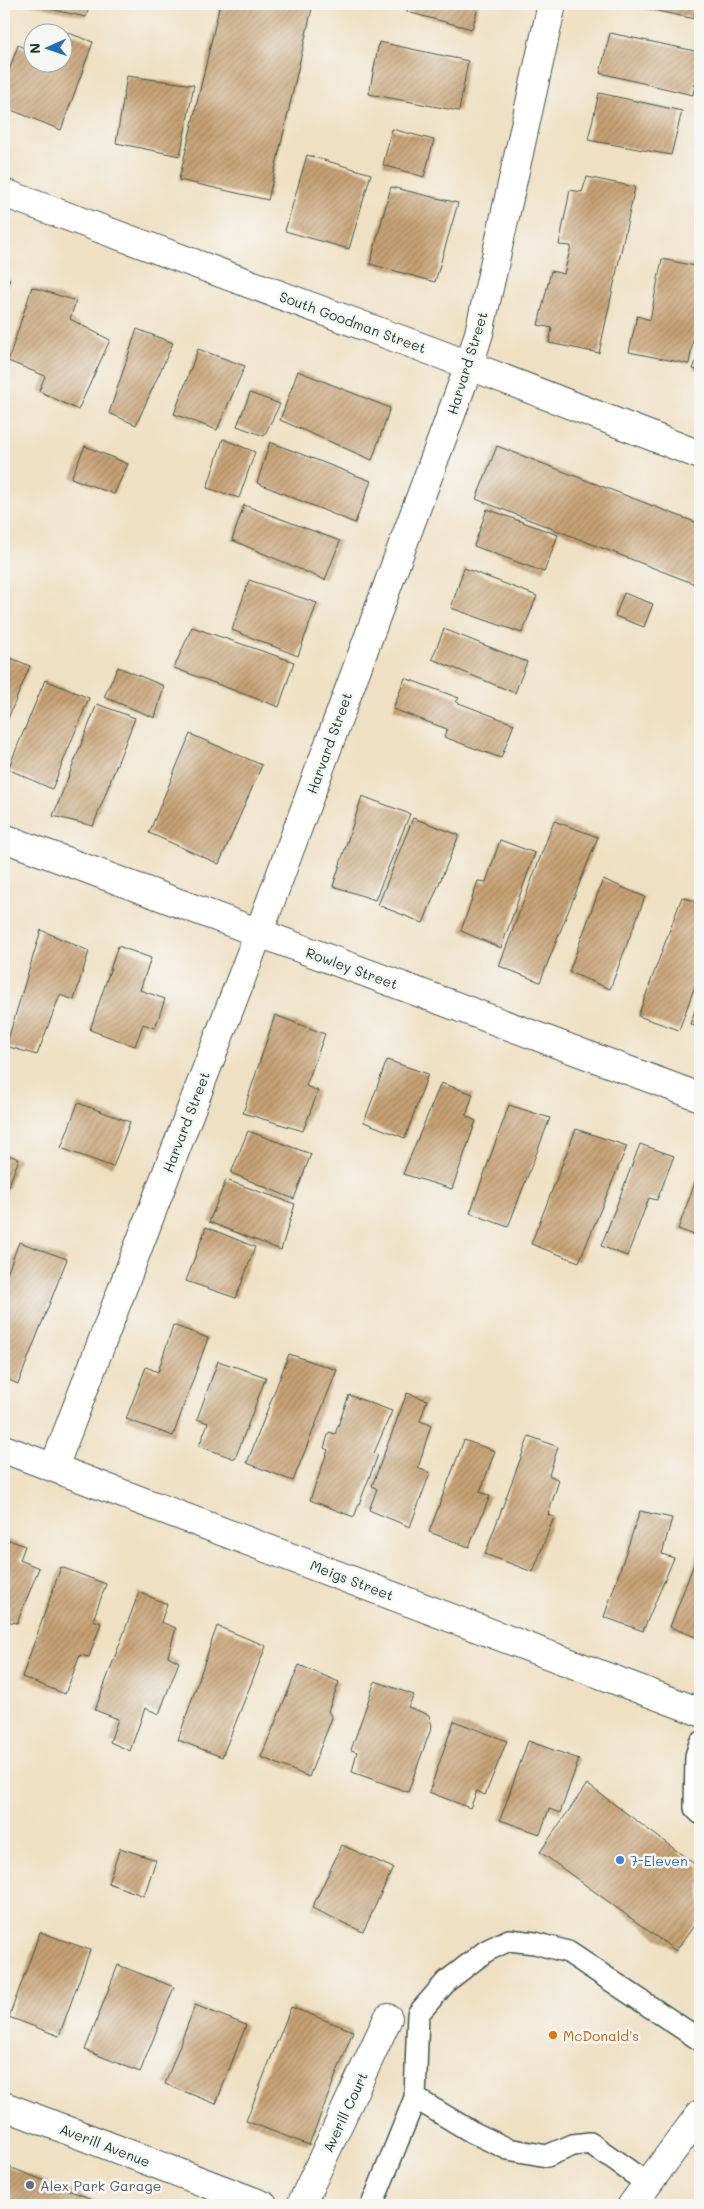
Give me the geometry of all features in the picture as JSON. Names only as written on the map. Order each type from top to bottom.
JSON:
[{"type":"street","name":"Harvard Street","points":[[54,1467],[259,933],[469,366],[481,323],[552,4]]},
{"type":"street","name":"South Goodman Street","points":[[4,193],[469,366],[700,455]]},
{"type":"street","name":"Rowley Street","points":[[4,838],[700,1097]]},
{"type":"street","name":"Meigs Street","points":[[4,1449],[700,1712]]},
{"type":"street","name":"Averill Court","points":[[301,2205],[388,2018]]},
{"type":"street","name":"Averill Avenue","points":[[4,2106],[263,2205]]},
{"type":"street","points":[[640,2195],[698,2122]]},
{"type":"lane","points":[[700,1743],[696,1756],[695,1808],[700,1813]]},
{"type":"lane","points":[[372,2205],[414,2098],[418,2014],[448,1981],[486,1951],[509,1940],[535,1943],[568,1952],[700,2040]]},
{"type":"lane","points":[[414,2098],[472,2132],[508,2149],[547,2156],[572,2145],[590,2143],[640,2195]]},
{"type":"building","points":[[27,4],[90,4],[86,17]]},
{"type":"building","points":[[220,4],[313,4],[268,200],[179,180]]},
{"type":"building","points":[[409,4],[479,4],[472,29],[407,12]]},
{"type":"building","points":[[700,4],[700,20],[629,5]]},
{"type":"building","points":[[610,33],[700,52],[693,95],[600,73]]},
{"type":"building","points":[[72,34],[93,42],[61,130],[4,107],[4,85],[18,45],[22,47],[22,72],[72,72]]},
{"type":"building","points":[[379,42],[468,61],[459,111],[369,94]]},
{"type":"building","points":[[127,76],[194,85],[180,156],[116,143]]},
{"type":"building","points":[[599,93],[682,111],[671,155],[588,140]]},
{"type":"building","points":[[392,129],[434,140],[424,177],[383,165]]},
{"type":"building","points":[[307,155],[371,174],[349,249],[285,231]]},
{"type":"building","points":[[587,177],[635,187],[599,353],[549,343],[552,328],[538,325],[551,271],[564,274],[571,246],[559,245],[570,190],[582,192]]},
{"type":"building","points":[[391,187],[458,203],[435,282],[370,264]]},
{"type":"building","points":[[662,259],[700,267],[700,299],[689,364],[629,352],[637,316],[650,320]]},
{"type":"building","points":[[4,276],[10,279],[4,297]]},
{"type":"building","points":[[32,287],[76,301],[70,319],[110,340],[78,410],[39,391],[45,376],[8,361]]},
{"type":"building","points":[[137,329],[173,343],[136,425],[109,413]]},
{"type":"building","points":[[198,349],[245,366],[217,430],[174,414]]},
{"type":"building","points":[[700,350],[700,371],[693,369]]},
{"type":"building","points":[[298,371],[390,408],[372,460],[280,420]]},
{"type":"building","points":[[250,393],[280,404],[264,436],[237,426]]},
{"type":"building","points":[[223,439],[255,452],[239,498],[207,488]]},
{"type":"building","points":[[270,442],[371,481],[355,523],[257,483]]},
{"type":"building","points":[[85,446],[128,464],[114,494],[71,478]]},
{"type":"building","points":[[497,446],[700,524],[700,586],[476,499]]},
{"type":"building","points":[[244,505],[340,541],[325,580],[232,540]]},
{"type":"building","points":[[487,509],[558,535],[544,572],[474,546]]},
{"type":"building","points":[[464,568],[537,596],[522,633],[451,608]]},
{"type":"building","points":[[249,580],[317,603],[298,656],[232,630]]},
{"type":"building","points":[[624,593],[653,604],[644,627],[615,616]]},
{"type":"building","points":[[192,627],[294,662],[279,707],[174,668]]},
{"type":"building","points":[[444,629],[527,662],[515,693],[432,659]]},
{"type":"building","points":[[4,655],[30,666],[4,728]]},
{"type":"building","points":[[118,667],[164,686],[155,718],[104,697]]},
{"type":"building","points":[[405,678],[459,698],[456,702],[514,724],[501,758],[444,737],[447,729],[393,709]]},
{"type":"building","points":[[45,680],[89,698],[52,789],[8,769]]},
{"type":"building","points":[[97,704],[135,718],[93,826],[53,816]]},
{"type":"building","points":[[190,734],[262,765],[219,864],[149,833]]},
{"type":"building","points":[[362,796],[410,814],[375,900],[333,886]]},
{"type":"building","points":[[413,818],[459,835],[423,923],[378,905]]},
{"type":"building","points":[[554,821],[598,837],[540,982],[499,966]]},
{"type":"building","points":[[500,840],[535,853],[501,948],[461,931],[478,881],[486,882]]},
{"type":"building","points":[[603,879],[645,897],[610,989],[569,972]]},
{"type":"building","points":[[682,897],[700,903],[700,972],[679,1030],[638,1016]]},
{"type":"building","points":[[41,930],[89,951],[74,1000],[60,995],[37,1055],[6,1046]]},
{"type":"building","points":[[118,946],[151,958],[140,990],[165,999],[155,1028],[143,1024],[135,1046],[90,1030]]},
{"type":"building","points":[[700,997],[700,1028],[690,1024]]},
{"type":"building","points":[[275,1015],[325,1034],[306,1086],[318,1091],[303,1131],[243,1113]]},
{"type":"building","points":[[387,1060],[428,1074],[405,1138],[364,1122]]},
{"type":"building","points":[[441,1083],[473,1094],[466,1116],[476,1121],[452,1189],[403,1174]]},
{"type":"building","points":[[78,1103],[130,1122],[113,1167],[61,1148]]},
{"type":"building","points":[[509,1105],[550,1118],[508,1227],[470,1213]]},
{"type":"building","points":[[576,1129],[627,1146],[579,1262],[531,1244]]},
{"type":"building","points":[[248,1131],[311,1154],[294,1199],[231,1173]]},
{"type":"building","points":[[640,1144],[674,1156],[657,1200],[649,1198],[627,1256],[601,1246]]},
{"type":"building","points":[[4,1153],[19,1159],[4,1198]]},
{"type":"building","points":[[700,1169],[700,1237],[678,1229]]},
{"type":"building","points":[[226,1180],[295,1204],[281,1250],[209,1222]]},
{"type":"building","points":[[206,1227],[255,1247],[236,1298],[186,1281]]},
{"type":"building","points":[[19,1242],[67,1259],[18,1384],[4,1378],[4,1282]]},
{"type":"building","points":[[173,1325],[208,1338],[173,1436],[126,1419],[146,1367],[158,1372]]},
{"type":"building","points":[[289,1354],[337,1370],[293,1481],[247,1463]]},
{"type":"building","points":[[218,1361],[266,1377],[235,1459],[199,1446],[208,1423],[197,1419]]},
{"type":"building","points":[[407,1393],[427,1400],[420,1421],[431,1425],[418,1468],[430,1473],[410,1527],[369,1510],[377,1489],[372,1486]]},
{"type":"building","points":[[349,1395],[392,1411],[374,1453],[378,1455],[354,1517],[310,1500],[328,1450],[324,1448],[329,1432],[335,1434]]},
{"type":"building","points":[[529,1436],[558,1447],[549,1475],[559,1480],[548,1515],[554,1517],[533,1572],[485,1554]]},
{"type":"building","points":[[464,1440],[495,1451],[480,1492],[490,1496],[469,1547],[429,1532]]},
{"type":"building","points":[[640,1511],[672,1518],[662,1554],[674,1558],[643,1631],[604,1617]]},
{"type":"building","points":[[4,1538],[25,1546],[20,1560],[39,1568],[17,1623],[5,1621],[4,1624]]},
{"type":"building","points":[[700,1548],[700,1633],[698,1638],[670,1627]]},
{"type":"building","points":[[61,1567],[106,1584],[93,1620],[101,1623],[89,1657],[80,1655],[65,1694],[22,1677]]},
{"type":"building","points":[[139,1592],[167,1604],[161,1622],[176,1628],[168,1656],[179,1662],[159,1714],[145,1708],[130,1751],[110,1742],[118,1719],[95,1710]]},
{"type":"building","points":[[217,1626],[266,1646],[222,1757],[178,1740]]},
{"type":"building","points":[[299,1665],[339,1682],[328,1711],[332,1718],[309,1777],[261,1757]]},
{"type":"building","points":[[375,1681],[414,1695],[408,1707],[429,1715],[432,1726],[408,1792],[352,1772],[357,1752],[351,1750]]},
{"type":"building","points":[[454,1721],[507,1741],[485,1795],[477,1791],[470,1808],[429,1792]]},
{"type":"building","points":[[528,1741],[579,1759],[560,1813],[549,1809],[540,1834],[500,1820]]},
{"type":"building","name":"7-Eleven","points":[[587,1784],[700,1868],[700,1917],[676,1951],[540,1852]]},
{"type":"building","points":[[342,1845],[393,1868],[363,1932],[312,1908]]},
{"type":"building","points":[[120,1848],[156,1860],[144,1896],[108,1883]]},
{"type":"building","points":[[40,1932],[90,1950],[59,2036],[9,2017]]},
{"type":"building","points":[[118,1965],[174,1987],[140,2072],[85,2050]]},
{"type":"building","points":[[195,2005],[246,2025],[216,2104],[165,2084]]},
{"type":"building","points":[[291,2007],[353,2031],[309,2145],[246,2121]]},
{"type":"building","name":"Alex Park Garage","points":[[4,2165],[107,2205],[4,2205]]},
{"type":"place","name":"7-Eleven","points":[[620,1860]]},
{"type":"place","name":"McDonald's","points":[[553,2035]]},
{"type":"place","name":"Alex Park Garage","points":[[30,2185]]}]
